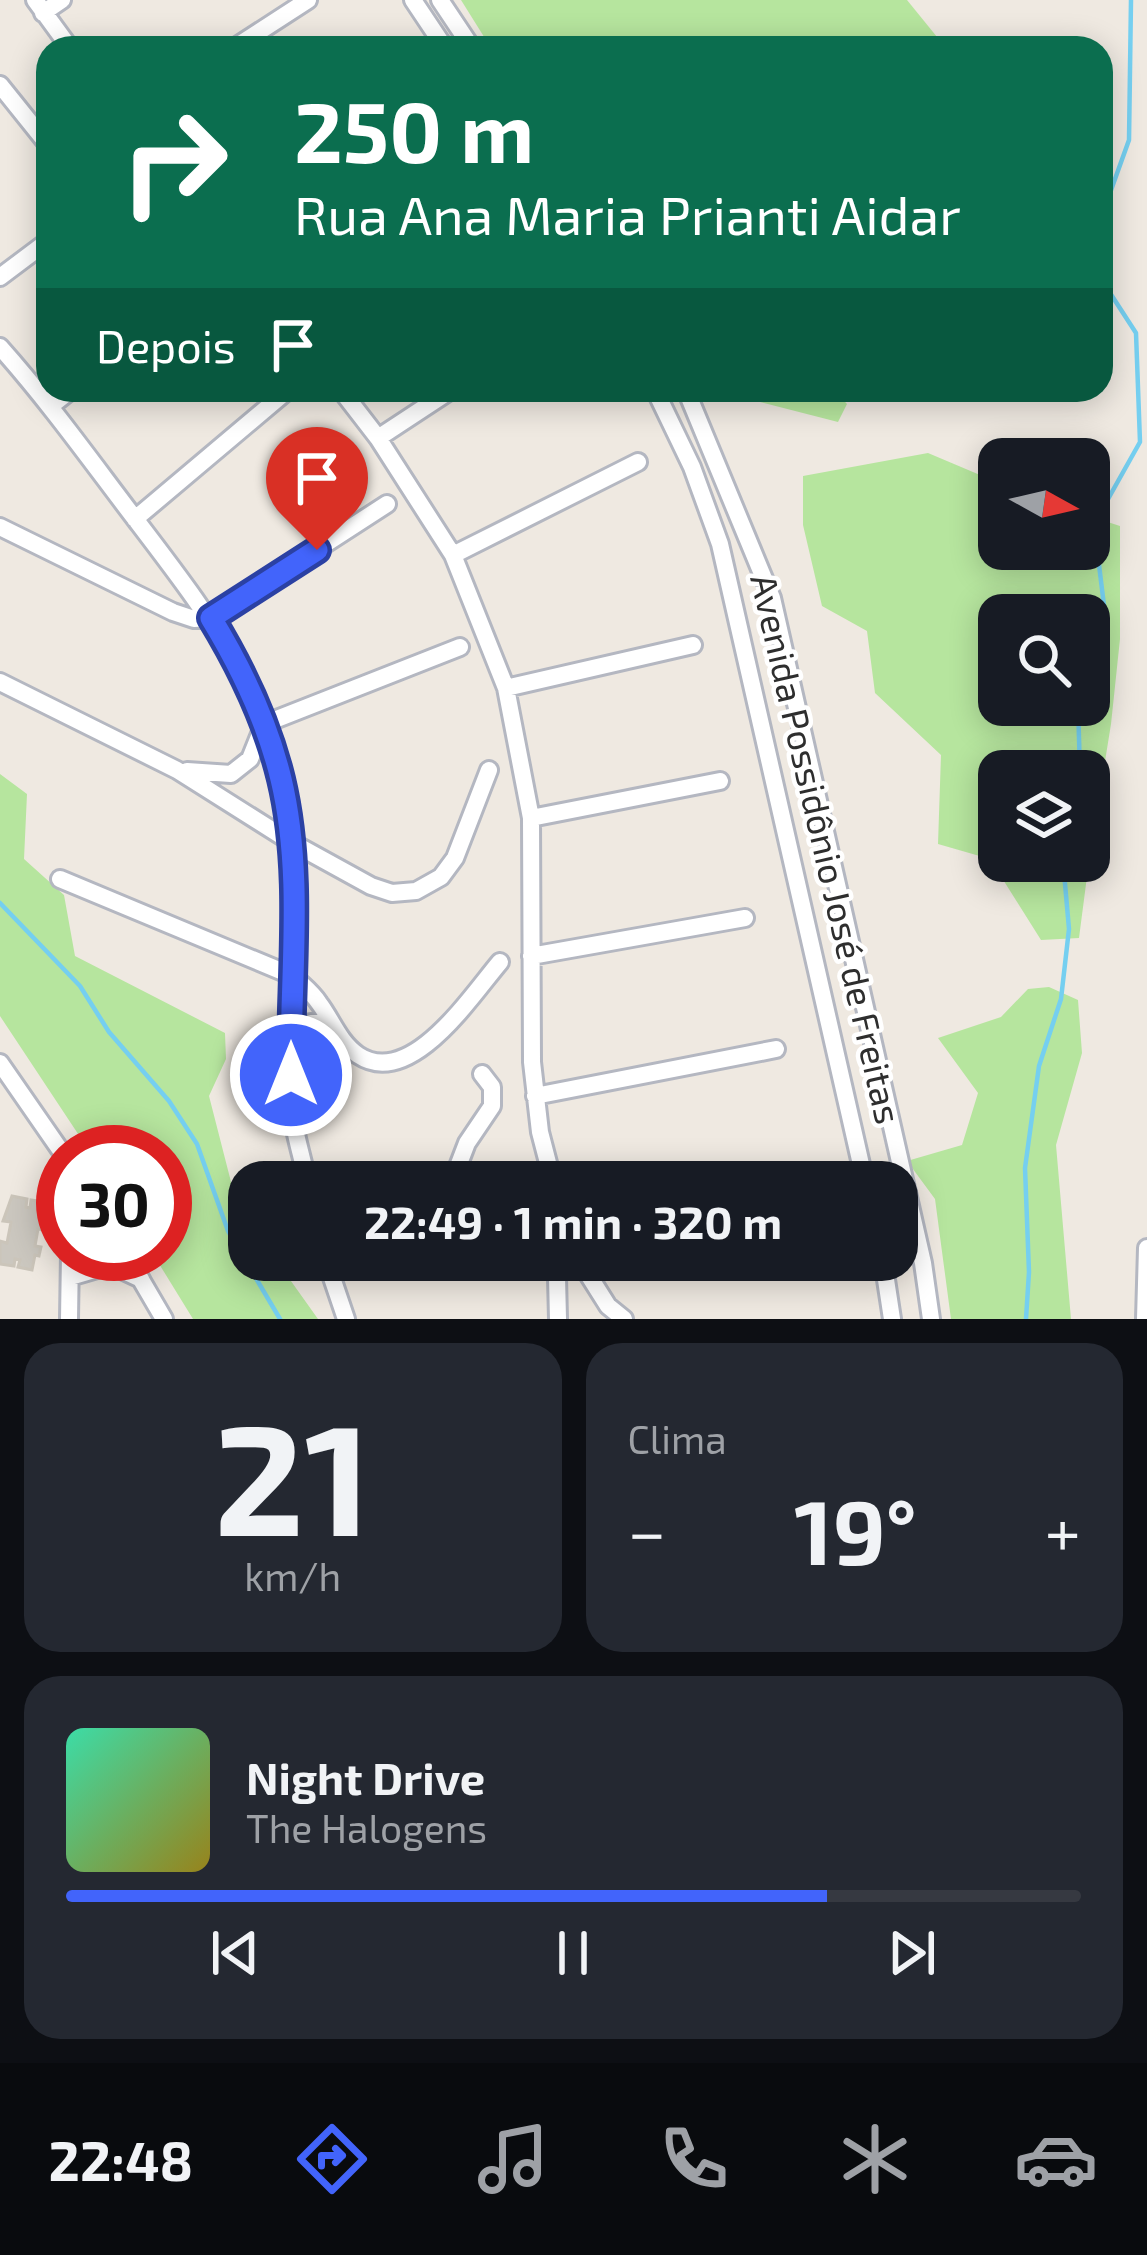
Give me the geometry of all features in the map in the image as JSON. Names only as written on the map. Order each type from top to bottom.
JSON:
[{"type":"street","points":[[61,36],[39,6],[62,0]]},
{"type":"street","points":[[252,36],[308,0]]},
{"type":"street","points":[[413,0],[437,36]]},
{"type":"street","points":[[440,0],[464,36]]},
{"type":"street","points":[[4,98],[36,132]]},
{"type":"street","points":[[0,277],[36,250]]},
{"type":"street","points":[[0,347],[36,387]]},
{"type":"street","points":[[49,402],[211,618],[264,724],[282,784],[291,842],[292,1113],[304,1161]]},
{"type":"street","points":[[52,405],[56,402]]},
{"type":"street","points":[[135,519],[274,402]]},
{"type":"street","points":[[350,402],[453,555],[506,688],[531,818],[535,1096],[549,1161]]},
{"type":"street","points":[[378,438],[433,402]]},
{"type":"street","name":"Avenida Possidônio José de Freitas","points":[[661,402],[692,467],[720,544],[860,1161]]},
{"type":"street","name":"Avenida Possidônio José de Freitas","points":[[691,402],[772,598],[923,1262],[931,1319]]},
{"type":"street","points":[[453,555],[638,461]]},
{"type":"street","points":[[0,527],[152,602],[194,619],[211,618],[387,504]]},
{"type":"street","points":[[152,602],[174,567]]},
{"type":"street","points":[[506,688],[693,645]]},
{"type":"street","points":[[177,770],[230,774],[250,759],[264,724],[460,647]]},
{"type":"street","points":[[0,682],[177,770],[291,842],[392,893],[416,891],[441,877],[454,858],[489,770]]},
{"type":"street","points":[[531,818],[720,781]]},
{"type":"street","points":[[60,879],[293,976],[360,1056],[391,1063],[424,1048],[500,962]]},
{"type":"street","points":[[531,956],[745,918]]},
{"type":"street","points":[[291,1037],[311,1023],[330,1022]]},
{"type":"street","points":[[535,1096],[776,1049]]},
{"type":"street","points":[[0,1063],[41,1125]]},
{"type":"street","points":[[460,1161],[492,1106],[492,1087],[482,1074]]},
{"type":"street","points":[[1144,1319],[1147,1249]]},
{"type":"street","points":[[69,1319],[70,1281]]},
{"type":"street","points":[[142,1281],[164,1319]]},
{"type":"street","points":[[333,1281],[346,1319]]},
{"type":"street","points":[[556,1281],[558,1319]]},
{"type":"street","points":[[591,1281],[624,1319]]},
{"type":"street","points":[[886,1281],[892,1319]]},
{"type":"green space","points":[[461,0],[907,0],[936,36],[484,36]]},
{"type":"green space","points":[[760,402],[845,402],[838,422]]},
{"type":"green space","points":[[928,453],[978,474],[978,570],[1110,570],[1110,523],[1120,526],[1120,639],[1111,724],[1107,750],[978,750],[978,856],[938,844],[941,755],[875,693],[867,631],[822,606],[803,525],[803,476]]},
{"type":"green space","points":[[0,774],[27,794],[24,859],[64,895],[75,956],[225,1033],[226,1059],[209,1096],[228,1170],[228,1281],[291,1281],[318,1319],[193,1319],[170,1281],[192,1281],[192,1125],[72,1125],[0,1016]]},
{"type":"green space","points":[[1004,882],[1086,882],[1079,938],[1041,940]]},
{"type":"green space","points":[[1049,987],[1078,1000],[1082,1053],[1056,1145],[1071,1319],[951,1319],[935,1199],[918,1176],[918,1161],[907,1161],[962,1145],[978,1093],[938,1038],[1001,1017],[1028,989]]},
{"type":"building","points":[[12,1196],[27,1199],[30,1208],[31,1200],[36,1201],[32,1270],[18,1267],[20,1260],[15,1259],[14,1266],[0,1264],[0,1241],[7,1243],[11,1222],[3,1221]]},
{"type":"waterway","points":[[1113,185],[1129,140],[1131,0]]},
{"type":"waterway","points":[[1103,594],[1094,524],[1140,442],[1136,333],[1113,298]]},
{"type":"waterway","points":[[1079,726],[1079,750]]},
{"type":"waterway","points":[[1026,1319],[1025,1168],[1039,1066],[1061,999],[1069,929],[1065,882]]},
{"type":"waterway","points":[[0,903],[80,986],[109,1032],[169,1101],[197,1144],[228,1231],[280,1319]]},
{"type":"route","points":[[291,1075],[293,883],[282,784],[256,701],[211,618],[317,550]]}]
